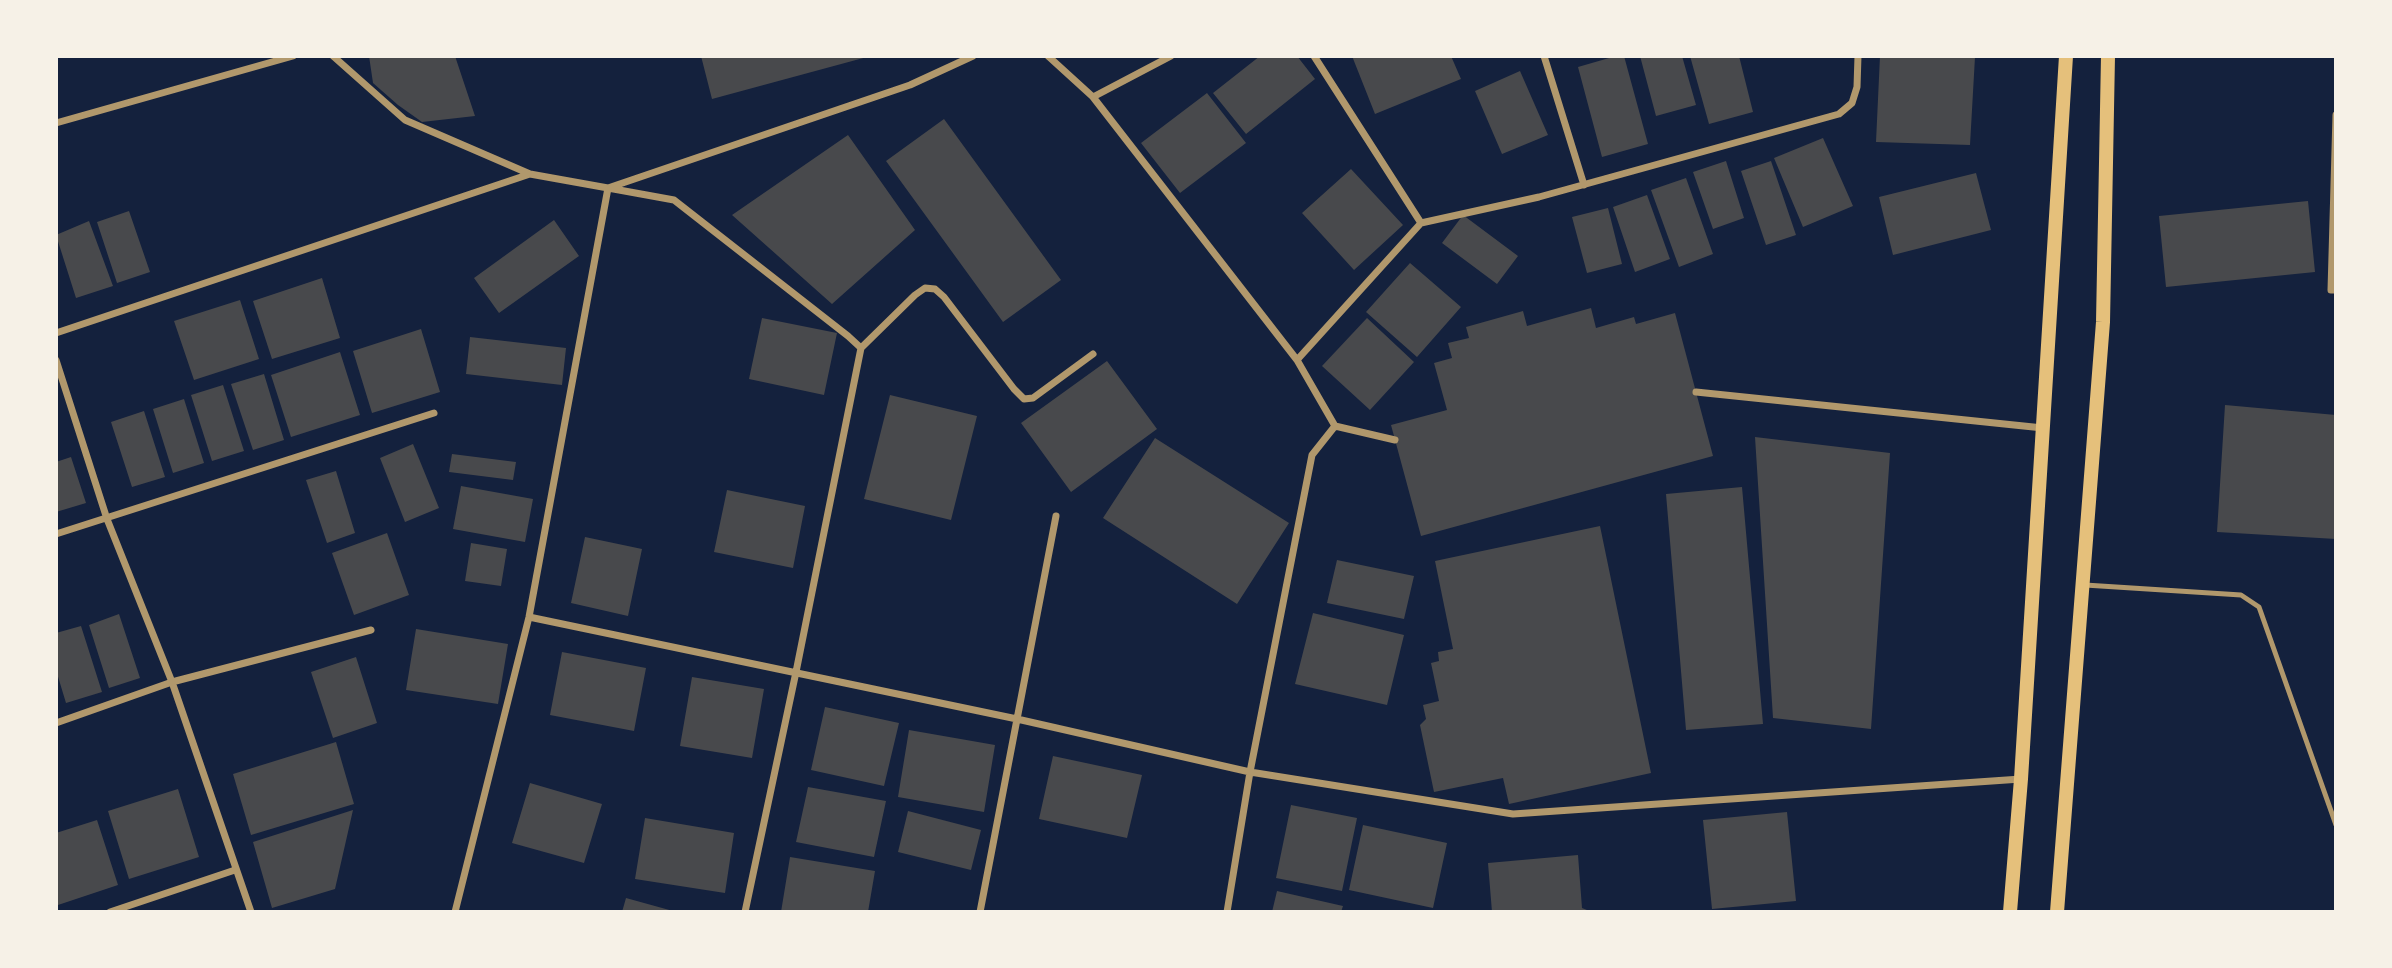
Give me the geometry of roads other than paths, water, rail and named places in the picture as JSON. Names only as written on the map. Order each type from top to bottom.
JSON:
[{"type":"main road","points":[[2010,912],[2021,779],[2066,56]]},
{"type":"main road","points":[[2057,912],[2103,322],[2108,56]]},
{"type":"street","points":[[56,123],[293,56]]},
{"type":"street","points":[[333,56],[405,120],[530,174],[674,200],[861,348]]},
{"type":"street","points":[[608,188],[910,85],[973,56]]},
{"type":"street","points":[[1048,56],[1093,97],[1297,360],[1335,426],[1395,440]]},
{"type":"street","points":[[1093,97],[1171,56]]},
{"type":"street","points":[[1314,56],[1421,223]]},
{"type":"street","points":[[1544,56],[1584,185]]},
{"type":"street","points":[[1297,360],[1421,223],[1539,197],[1839,114],[1852,103],[1857,87],[1858,56]]},
{"type":"street","points":[[2336,115],[2331,290],[2336,290]]},
{"type":"street","points":[[56,333],[530,174]]},
{"type":"street","points":[[455,912],[529,617],[608,188]]},
{"type":"street","points":[[745,912],[861,348],[925,288],[935,289],[944,297],[1024,399],[1033,398],[1093,354]]},
{"type":"street","points":[[56,360],[107,519],[172,682],[251,912]]},
{"type":"street","points":[[1696,392],[2043,428]]},
{"type":"street","points":[[56,534],[434,413]]},
{"type":"street","points":[[1227,912],[1250,772],[1312,455],[1335,426]]},
{"type":"street","points":[[979,912],[1056,516]]},
{"type":"street","points":[[529,617],[1017,719],[1250,772],[1513,814],[2021,779]]},
{"type":"street","points":[[56,723],[172,682],[371,630]]},
{"type":"street","points":[[110,912],[235,870]]},
{"type":"lane","points":[[2082,585],[2241,595],[2259,607],[2336,825]]}]
